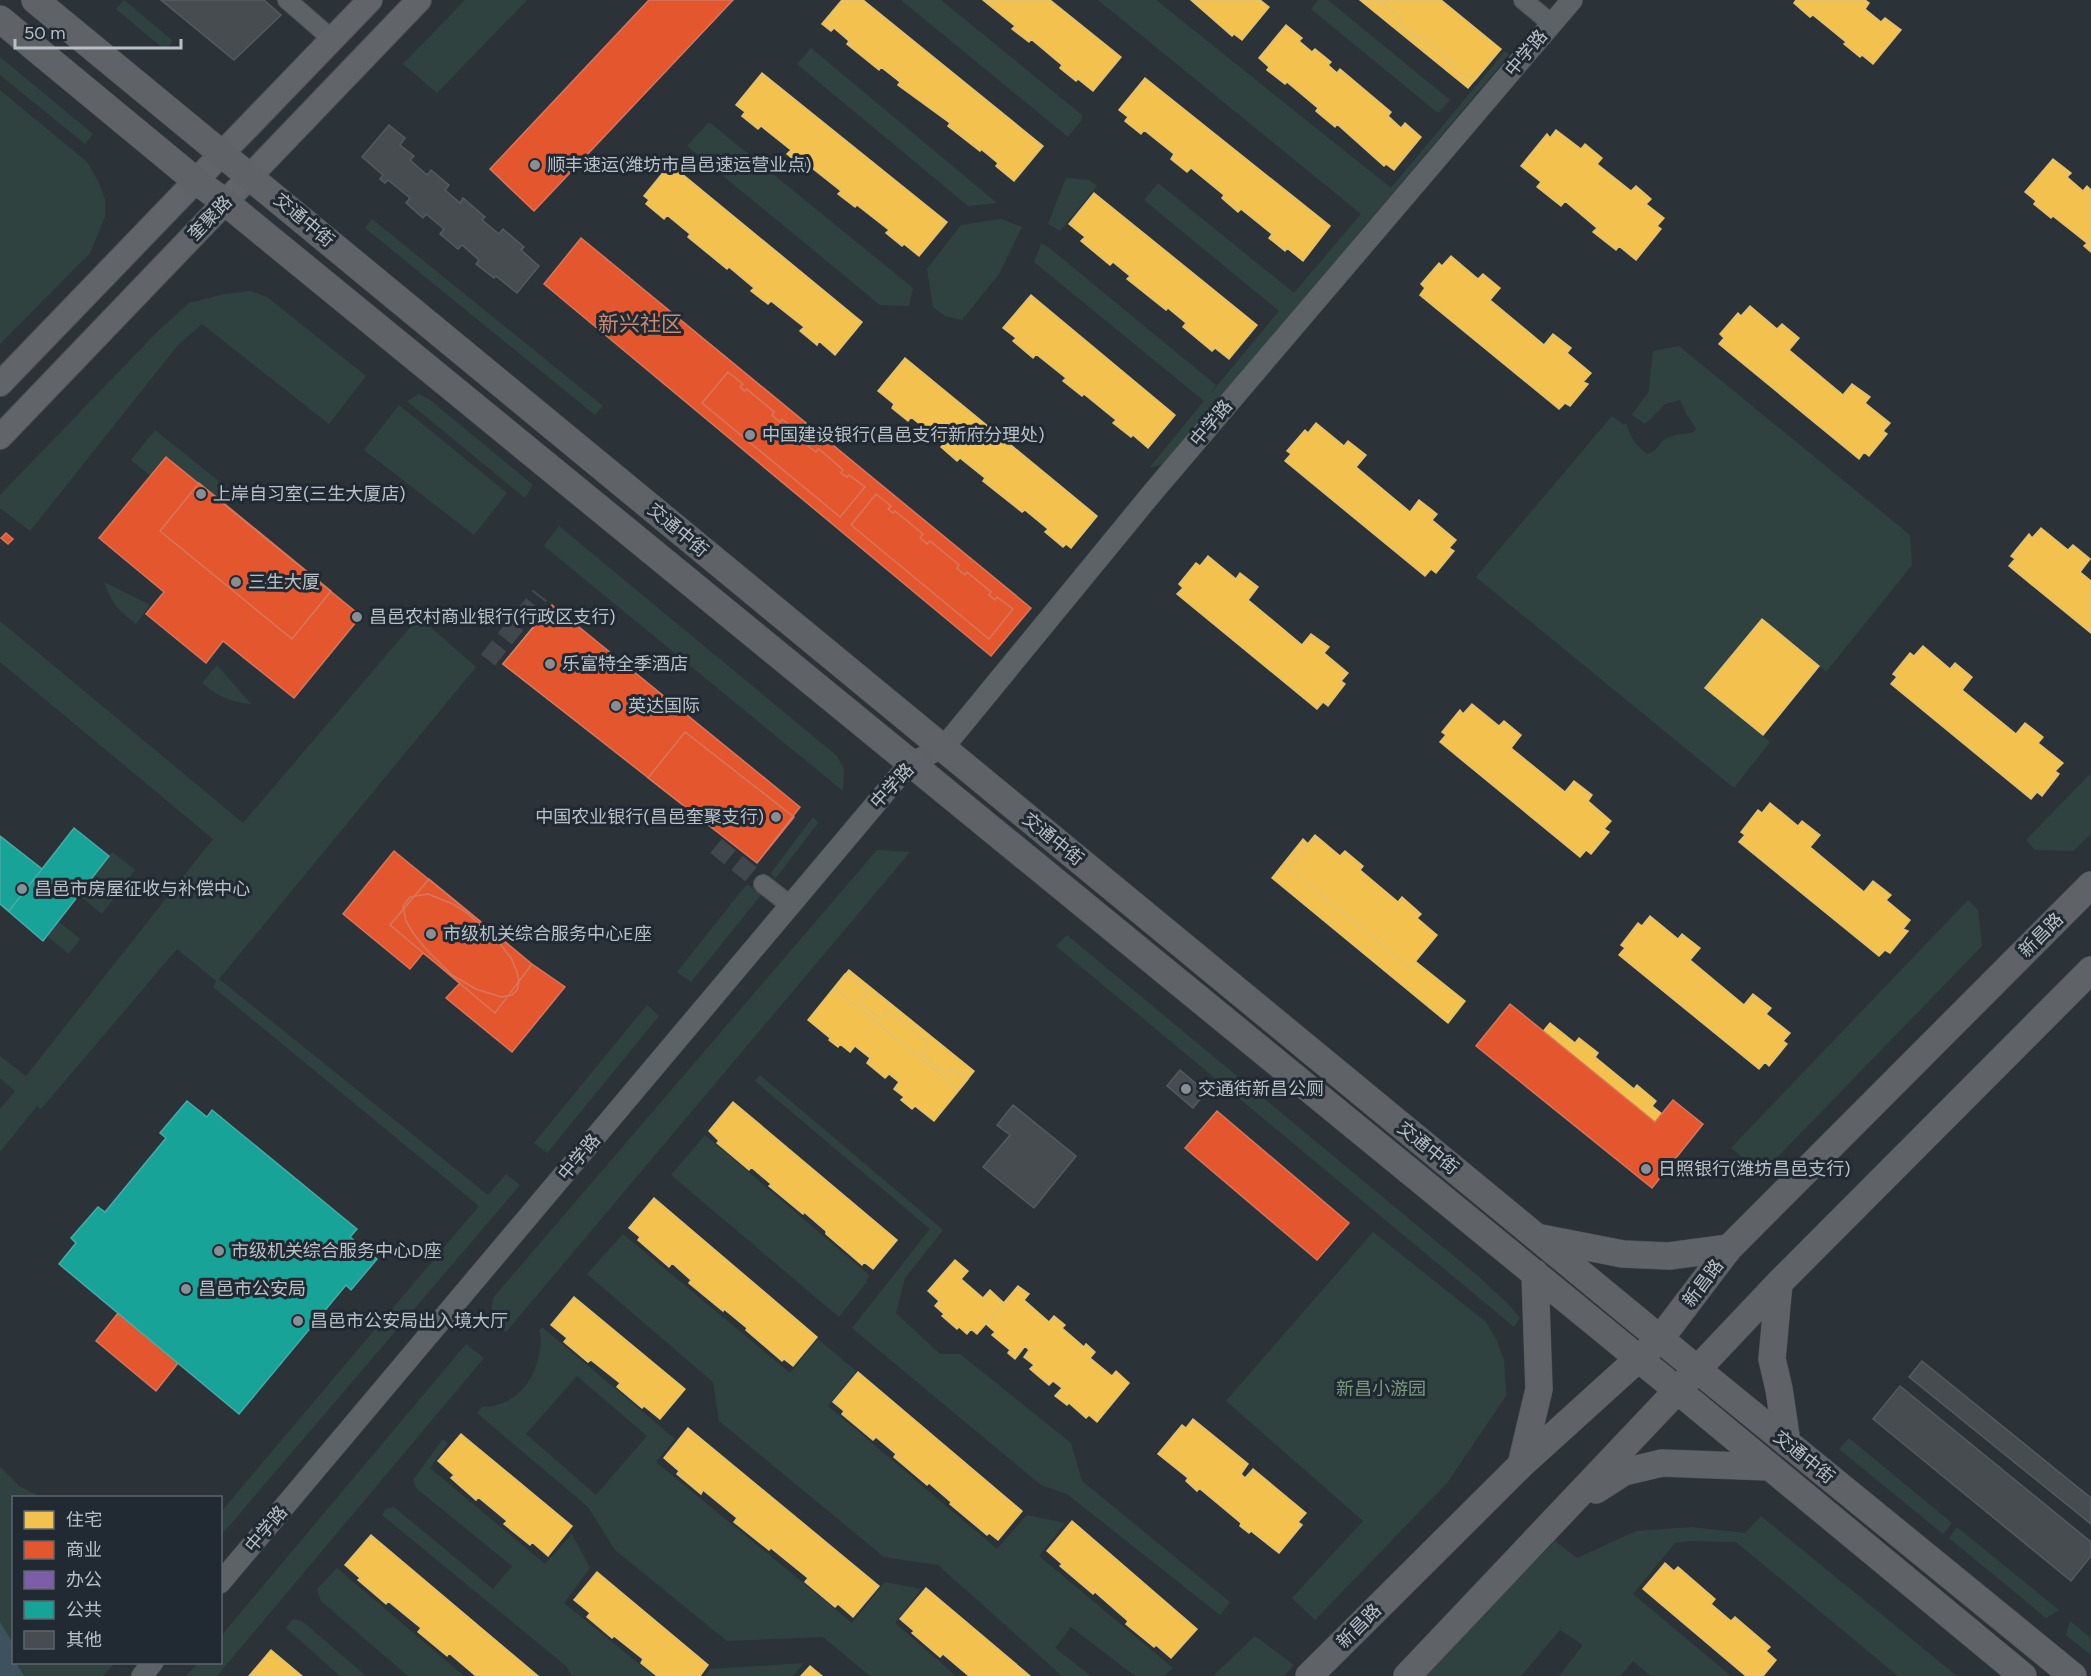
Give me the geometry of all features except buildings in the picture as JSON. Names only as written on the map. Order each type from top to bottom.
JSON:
[{"type":"main road","name":"交通中街","points":[[36,0],[221,155],[250,176],[1536,1237],[2073,1676]]},
{"type":"main road","name":"奎聚路","points":[[0,384],[370,0]]},
{"type":"main road","name":"奎聚路","points":[[0,437],[419,0]]},
{"type":"main road","name":"交通中街","points":[[0,19],[1535,1273],[2023,1676]]},
{"type":"main road","name":"新昌路","points":[[1309,1676],[1521,1465],[1660,1339],[1730,1248],[2091,885]]},
{"type":"main road","points":[[1407,1676],[1779,1283],[2091,970]]},
{"type":"main road","points":[[1536,1237],[1623,1254],[1669,1256],[1730,1248]]},
{"type":"main road","points":[[1521,1465],[1539,1389],[1535,1273]]},
{"type":"main road","points":[[1779,1283],[1772,1359],[1787,1443]]},
{"type":"main road","points":[[1563,1512],[1624,1472],[1662,1463],[1770,1467]]},
{"type":"street","points":[[287,0],[332,39]]},
{"type":"street","points":[[1523,0],[1552,24]]},
{"type":"street","name":"中学路","points":[[222,1580],[910,763],[943,748],[1152,492],[1572,0]]},
{"type":"street","points":[[763,884],[790,905]]},
{"type":"street","points":[[142,1676],[151,1664]]},
{"type":"green space","points":[[124,0],[173,41],[165,50],[116,9]]},
{"type":"green space","points":[[465,0],[527,0],[437,93],[403,64]]},
{"type":"green space","points":[[901,0],[941,0],[1082,115],[1081,121],[1068,137]]},
{"type":"green space","points":[[1098,0],[1156,0],[1391,188],[1505,51],[1509,55],[1164,464],[1149,468],[1204,401],[1034,262],[1041,244],[1047,246],[1216,385],[1210,394],[1279,311],[1144,200],[1158,183],[1294,293],[1361,214]]},
{"type":"green space","points":[[1318,0],[1328,0],[1450,100],[1438,113],[1311,9]]},
{"type":"green space","points":[[811,48],[997,203],[968,206],[797,64]]},
{"type":"green space","points":[[0,57],[93,134],[85,144],[0,75]]},
{"type":"green space","points":[[0,90],[87,162],[105,199],[105,217],[90,253],[0,344]]},
{"type":"green space","points":[[709,122],[913,288],[909,306],[880,305],[687,146]]},
{"type":"green space","points":[[1066,178],[1089,180],[1097,186],[1060,231],[1048,224]]},
{"type":"green space","points":[[372,219],[603,406],[595,415],[365,228]]},
{"type":"green space","points":[[1001,219],[1022,227],[999,274],[962,320],[945,316],[933,307],[927,269],[961,225]]},
{"type":"green space","points":[[251,291],[267,297],[366,376],[329,424],[202,324],[178,345],[30,531],[0,508],[0,495],[159,330],[189,303],[225,294]]},
{"type":"green space","points":[[1679,346],[1910,535],[1912,565],[1826,672],[1762,619],[1706,688],[1770,742],[1734,788],[1476,577],[1612,416],[1624,425],[1626,423],[1634,440],[1647,454],[1670,437],[1693,433],[1696,429],[1680,400],[1665,404],[1645,424],[1632,415],[1649,391],[1653,351]]},
{"type":"green space","points":[[419,394],[430,400],[533,485],[525,498],[407,401]]},
{"type":"green space","points":[[399,405],[507,493],[474,535],[364,450]]},
{"type":"green space","points":[[155,430],[235,494],[226,506],[167,457],[151,476],[131,460]]},
{"type":"green space","points":[[559,526],[837,756],[844,769],[843,791],[544,546]]},
{"type":"green space","points":[[104,582],[150,605],[136,624],[116,606]]},
{"type":"green space","points":[[419,617],[476,667],[219,979],[488,1195],[506,1174],[520,1185],[224,1532],[222,1531],[222,1511],[479,1206],[213,987],[216,981],[177,949],[41,1109],[37,1106],[0,1152],[0,1109],[15,1091],[0,1078],[0,1056],[26,1076],[213,839],[0,662],[0,621],[243,823]]},
{"type":"green space","points":[[217,665],[251,704],[225,698],[202,683]]},
{"type":"green space","points":[[2091,773],[2091,834],[2073,851],[2035,850],[2026,840]]},
{"type":"green space","points":[[813,817],[818,823],[775,879],[771,873]]},
{"type":"green space","points":[[877,850],[910,852],[506,1332],[490,1322],[493,1298]]},
{"type":"green space","points":[[112,852],[135,870],[102,914],[79,895]]},
{"type":"green space","points":[[747,884],[761,895],[691,982],[677,972]]},
{"type":"green space","points":[[1968,900],[1978,910],[1982,946],[1762,1173],[1731,1148]]},
{"type":"green space","points":[[58,921],[80,939],[69,954],[47,936]]},
{"type":"green space","points":[[1067,935],[1478,1276],[1520,1318],[1514,1327],[1056,946]]},
{"type":"green space","points":[[647,1005],[659,1016],[547,1153],[534,1143]]},
{"type":"green space","points":[[760,1075],[943,1230],[905,1278],[896,1313],[940,1354],[960,1354],[1071,1443],[1082,1481],[1230,1602],[1220,1615],[1067,1494],[1041,1485],[852,1328],[930,1229],[755,1081]]},
{"type":"green space","points":[[705,1135],[869,1275],[866,1283],[839,1317],[671,1175]]},
{"type":"green space","name":"新昌小游园","points":[[1373,1232],[1486,1322],[1504,1360],[1506,1396],[1447,1483],[1315,1620],[1292,1598],[1363,1521],[1226,1401]]},
{"type":"green space","points":[[623,1234],[790,1373],[818,1339],[856,1371],[828,1406],[997,1549],[1027,1515],[1065,1523],[1039,1556],[1173,1668],[1164,1676],[1135,1676],[1071,1627],[1055,1648],[1091,1676],[1062,1676],[938,1565],[884,1557],[719,1421],[713,1382],[587,1274]]},
{"type":"green space","points":[[542,1327],[675,1439],[656,1462],[852,1623],[885,1582],[921,1589],[895,1623],[956,1676],[870,1676],[823,1637],[727,1641],[615,1550],[588,1507],[477,1413],[482,1407],[493,1406],[511,1399],[525,1386],[531,1378],[539,1355],[541,1342],[539,1331]],"holes":[[[577,1376],[647,1436],[596,1495],[526,1434]]]},
{"type":"green space","points":[[466,1344],[484,1358],[217,1676],[186,1676],[197,1664],[222,1664],[222,1635]]},
{"type":"green space","points":[[1849,1438],[1952,1523],[1943,1534],[1839,1449]]},
{"type":"green space","points":[[443,1439],[448,1443],[430,1468],[545,1564],[572,1534],[590,1568],[564,1603],[654,1676],[572,1676],[566,1666],[382,1515],[386,1509],[394,1507],[493,1589],[512,1566],[416,1488],[413,1480]]},
{"type":"green space","points":[[0,1467],[19,1486],[38,1496],[12,1496],[12,1664],[114,1664],[103,1676],[0,1676]]},
{"type":"green space","points":[[1761,1516],[1957,1676],[1898,1676],[1736,1542],[1689,1541],[1675,1543],[1633,1594],[1731,1676],[1651,1676],[1633,1661],[1620,1676],[1559,1676],[1583,1645],[1560,1630],[1521,1676],[1423,1676],[1555,1541],[1577,1558],[1636,1531],[1692,1527],[1745,1533]]},
{"type":"green space","points":[[1957,1527],[2059,1610],[2046,1618],[1949,1538]]},
{"type":"green space","points":[[337,1568],[464,1676],[408,1676],[321,1601],[317,1589]]},
{"type":"green space","points":[[293,1619],[302,1621],[366,1676],[340,1676],[286,1628]]},
{"type":"green space","points":[[2070,1621],[2091,1638],[2091,1655],[2066,1635]]},
{"type":"green space","points":[[1255,1636],[1294,1665],[1284,1676],[1213,1676]]},
{"type":"green space","points":[[804,1663],[793,1676],[705,1676],[710,1669]]},
{"type":"water","points":[[0,1622],[12,1641],[12,1664],[17,1664],[24,1676],[0,1676]]},
{"type":"tunnel","points":[[488,660],[540,595]]},
{"type":"tunnel","points":[[716,846],[763,884]]},
{"type":"place","name":"顺丰速运(潍坊市昌邑速运营业点)","points":[[535,165]]},
{"type":"place","name":"中国建设银行(昌邑支行新府分理处)","points":[[750,435]]},
{"type":"place","name":"上岸自习室(三生大厦店)","points":[[201,494]]},
{"type":"place","name":"三生大厦","points":[[236,582]]},
{"type":"place","name":"昌邑农村商业银行(行政区支行)","points":[[357,617]]},
{"type":"place","name":"乐富特全季酒店","points":[[550,664]]},
{"type":"place","name":"英达国际","points":[[616,706]]},
{"type":"place","name":"中国农业银行(昌邑奎聚支行)","points":[[776,817]]},
{"type":"place","name":"昌邑市房屋征收与补偿中心","points":[[22,889]]},
{"type":"place","name":"市级机关综合服务中心E座","points":[[431,934]]},
{"type":"place","name":"交通街新昌公厕","points":[[1186,1089]]},
{"type":"place","name":"日照银行(潍坊昌邑支行)","points":[[1646,1169]]},
{"type":"place","name":"市级机关综合服务中心D座","points":[[219,1251]]},
{"type":"place","name":"昌邑市公安局","points":[[186,1289]]},
{"type":"place","name":"昌邑市公安局出入境大厅","points":[[298,1321]]},
{"type":"district","name":"新兴社区","points":[[640,324]]}]
